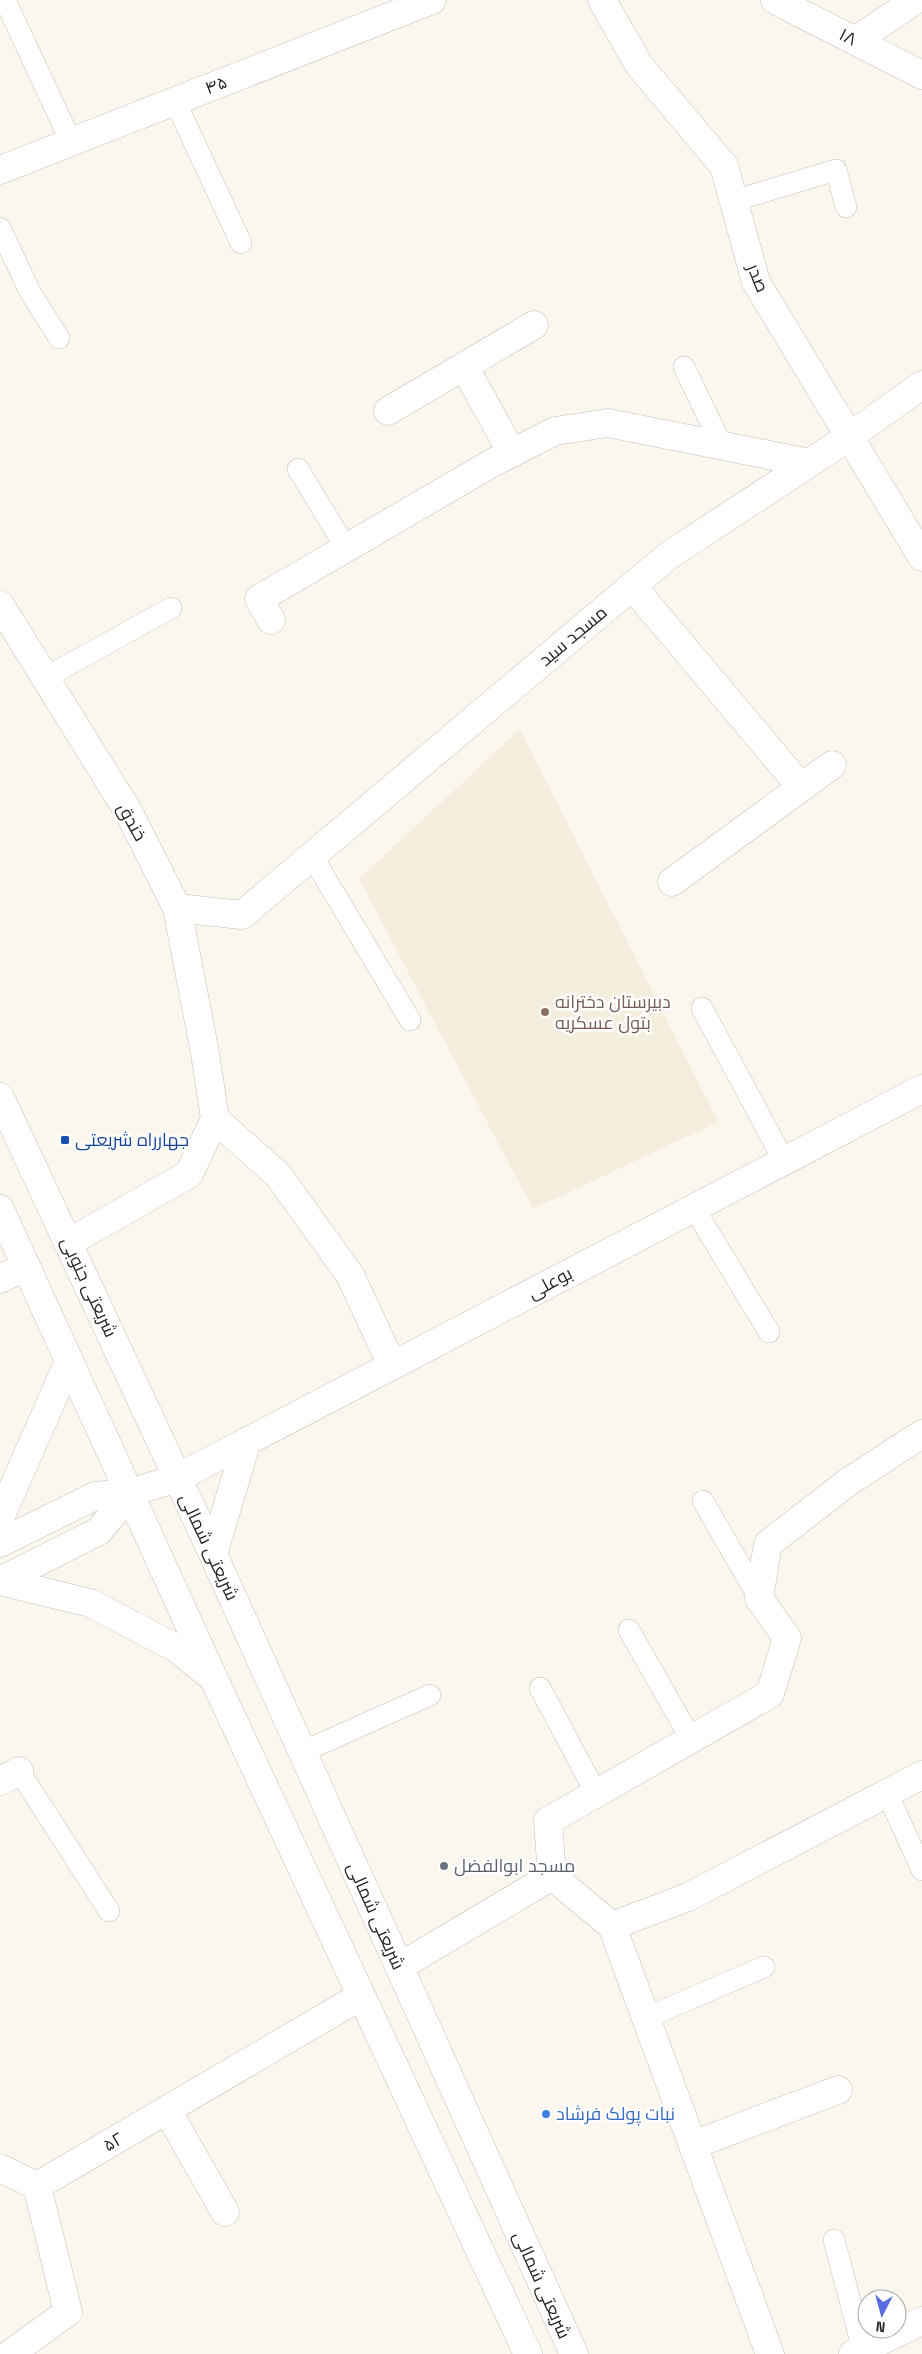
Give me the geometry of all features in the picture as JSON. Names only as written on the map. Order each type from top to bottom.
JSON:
[{"type":"street","name":"۴۵","points":[[0,170],[432,0]]},
{"type":"street","name":"صدر","points":[[602,0],[639,65],[724,166],[756,282],[922,557]]},
{"type":"street","name":"۱۸","points":[[774,0],[922,75]]},
{"type":"street","points":[[855,41],[915,0]]},
{"type":"street","points":[[388,411],[534,325]]},
{"type":"street","points":[[464,366],[512,453]]},
{"type":"street","name":"مسجد سید","points":[[312,856],[668,556],[849,437],[922,385]]},
{"type":"street","points":[[271,620],[260,599],[512,453],[555,431],[608,423],[809,463]]},
{"type":"street","points":[[632,586],[801,787]]},
{"type":"street","name":"خندق","points":[[0,605],[128,811],[177,908],[205,1053],[215,1119]]},
{"type":"street","points":[[672,882],[832,765]]},
{"type":"street","points":[[177,908],[242,915],[312,856]]},
{"type":"street","name":"بوعلی","points":[[0,1543],[95,1496],[130,1493],[177,1478],[922,1089]]},
{"type":"street","name":"شریعتی جنوبی","points":[[0,1097],[177,1478]]},
{"type":"street","points":[[68,1243],[189,1174],[215,1119],[284,1182],[350,1275],[392,1365]]},
{"type":"street","points":[[0,1209],[213,1677],[528,2354]]},
{"type":"street","points":[[0,1279],[26,1266]]},
{"type":"street","points":[[0,1518],[69,1361]]},
{"type":"street","points":[[770,2354],[612,1926],[552,1876],[548,1821],[770,1694],[787,1638],[759,1598],[768,1544],[848,1482],[922,1434]]},
{"type":"street","points":[[213,1554],[247,1441]]},
{"type":"street","name":"شریعتی شمالی","points":[[177,1478],[574,2354]]},
{"type":"street","points":[[0,1581],[99,1531],[130,1493]]},
{"type":"street","points":[[0,1581],[90,1603],[176,1648],[213,1677]]},
{"type":"street","points":[[612,1926],[688,1897],[922,1774]]},
{"type":"street","points":[[399,1968],[552,1876]]},
{"type":"street","name":"۵۲","points":[[37,2186],[361,1996]]},
{"type":"street","points":[[693,2146],[838,2090]]},
{"type":"street","points":[[167,2110],[224,2212]]},
{"type":"street","points":[[0,2168],[37,2186],[68,2312],[10,2354]]},
{"type":"street","points":[[858,2352],[922,2321]]},
{"type":"lane","points":[[5,0],[71,142]]},
{"type":"lane","points":[[175,101],[241,243]]},
{"type":"lane","points":[[733,201],[836,170],[846,207]]},
{"type":"lane","points":[[0,228],[30,292],[59,338]]},
{"type":"lane","points":[[684,367],[722,446]]},
{"type":"lane","points":[[298,470],[346,548]]},
{"type":"lane","points":[[46,678],[170,608]]},
{"type":"lane","points":[[312,856],[410,1020]]},
{"type":"lane","points":[[702,1008],[784,1161]]},
{"type":"lane","points":[[694,1208],[770,1332]]},
{"type":"lane","points":[[703,1501],[759,1598]]},
{"type":"lane","points":[[629,1630],[691,1739]]},
{"type":"lane","points":[[540,1688],[596,1793]]},
{"type":"lane","points":[[302,1752],[430,1695]]},
{"type":"lane","points":[[10,1776],[109,1911]]},
{"type":"lane","points":[[887,1793],[922,1870]]},
{"type":"lane","points":[[646,2018],[764,1967]]},
{"type":"lane","points":[[834,2240],[858,2352]]},
{"type":"shaded area","name":"دبیرستان دخترانه بتول عسکریه","points":[[520,729],[718,1122],[533,1209],[359,879]]},
{"type":"place","name":"دبیرستان دخترانه بتول عسکریه","points":[[545,1012]]},
{"type":"place","name":"جهارراه شریعتی","points":[[65,1140]]},
{"type":"place","name":"مسجد ابوالفضل","points":[[444,1866]]},
{"type":"place","name":"نبات پولک فرشاد","points":[[546,2114]]}]
